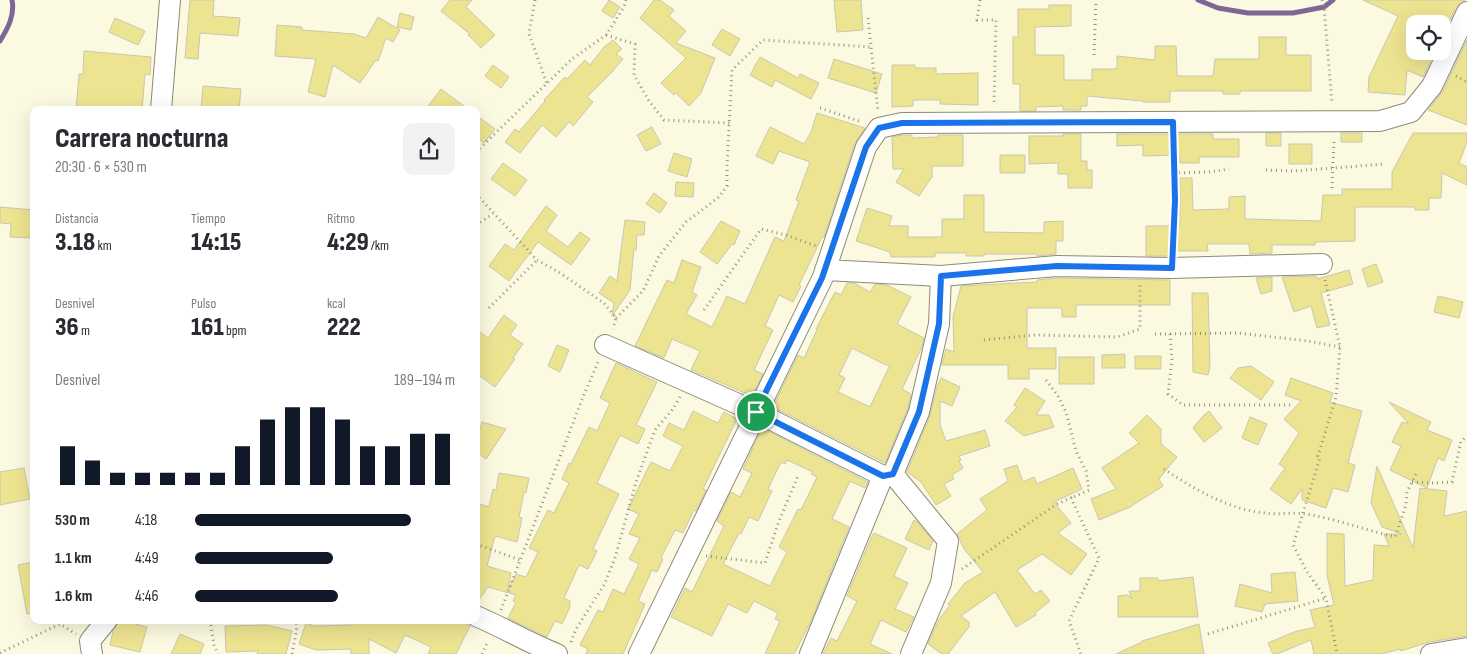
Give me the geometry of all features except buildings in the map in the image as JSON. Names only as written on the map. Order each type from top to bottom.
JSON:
[{"type":"street","points":[[160,106],[170,0]]},
{"type":"street","points":[[639,654],[828,261],[866,147],[879,128],[902,123],[1380,121],[1411,112],[1432,86],[1467,12]]},
{"type":"street","points":[[828,261],[941,276],[1057,266],[1172,268],[1322,264]]},
{"type":"street","points":[[810,654],[888,475],[919,412],[939,324],[941,276]]},
{"type":"street","points":[[605,345],[756,412],[888,475],[948,541],[941,584],[911,654]]},
{"type":"street","points":[[480,618],[496,624],[528,642],[563,650]]},
{"type":"street","points":[[91,647],[105,624]]},
{"type":"street","points":[[1431,654],[1467,648]]},
{"type":"path","points":[[535,0],[529,34],[547,84]]},
{"type":"path","points":[[480,148],[572,59],[606,34],[624,7],[626,0]]},
{"type":"path","points":[[980,0],[977,20],[996,20],[994,122]]},
{"type":"path","points":[[1094,55],[1096,0]]},
{"type":"path","points":[[1322,0],[1334,121],[1332,188]]},
{"type":"path","points":[[820,108],[879,128],[868,18]]},
{"type":"path","points":[[606,34],[635,44],[634,75],[649,101],[664,120],[730,123]]},
{"type":"path","points":[[482,654],[496,624],[583,397],[616,318],[643,291],[659,256],[686,222],[719,197],[727,186],[732,70],[763,40],[871,47]]},
{"type":"path","points":[[1172,268],[1173,122]]},
{"type":"path","points":[[1266,170],[1333,169],[1385,164]]},
{"type":"path","points":[[1174,173],[1209,172],[1229,169]]},
{"type":"path","points":[[480,199],[537,260],[557,271],[604,303],[616,318]]},
{"type":"path","points":[[480,223],[493,214]]},
{"type":"path","points":[[704,310],[761,229],[786,235],[828,261]]},
{"type":"path","points":[[489,308],[537,260]]},
{"type":"path","points":[[1322,264],[1340,347],[1336,397],[1318,456],[1320,462],[1293,545],[1307,572],[1326,598],[1337,654]]},
{"type":"path","points":[[984,340],[1035,336],[1117,337],[1140,329],[1141,268]]},
{"type":"path","points":[[1155,334],[1238,333],[1308,341],[1340,347]]},
{"type":"path","points":[[1170,334],[1172,359],[1168,394],[1183,405],[1290,405]]},
{"type":"path","points":[[941,584],[1057,504],[1089,490],[1086,471],[1076,451],[1066,412],[1058,396],[1046,380]]},
{"type":"path","points":[[563,650],[604,585],[615,558],[636,482],[655,430],[673,409],[689,382]]},
{"type":"path","points":[[1412,482],[1452,482],[1461,441],[1467,437]]},
{"type":"path","points":[[1164,469],[1185,483],[1235,507],[1265,514],[1304,514],[1337,520],[1395,537],[1406,505],[1407,492],[1416,474]]},
{"type":"path","points":[[688,552],[714,558],[765,564],[779,522],[798,476]]},
{"type":"path","points":[[1070,498],[1099,558],[1069,621],[1081,654]]},
{"type":"path","points":[[480,545],[520,560]]},
{"type":"path","points":[[1208,634],[1326,598]]},
{"type":"path","points":[[0,653],[60,624],[79,636],[91,647]]},
{"type":"path","points":[[211,624],[214,645],[218,654]]},
{"type":"path","points":[[292,654],[297,624]]},
{"type":"waterway","points":[[0,41],[12,16],[12,0]]},
{"type":"waterway","points":[[1198,0],[1218,8],[1248,13],[1293,13],[1324,7],[1333,0]]},
{"type":"route","points":[[1173,122],[1175,200],[1172,268],[1057,266],[941,276],[939,324],[919,412],[893,474],[883,476],[756,412],[822,278],[866,147],[879,128],[902,123],[1173,122]]}]
